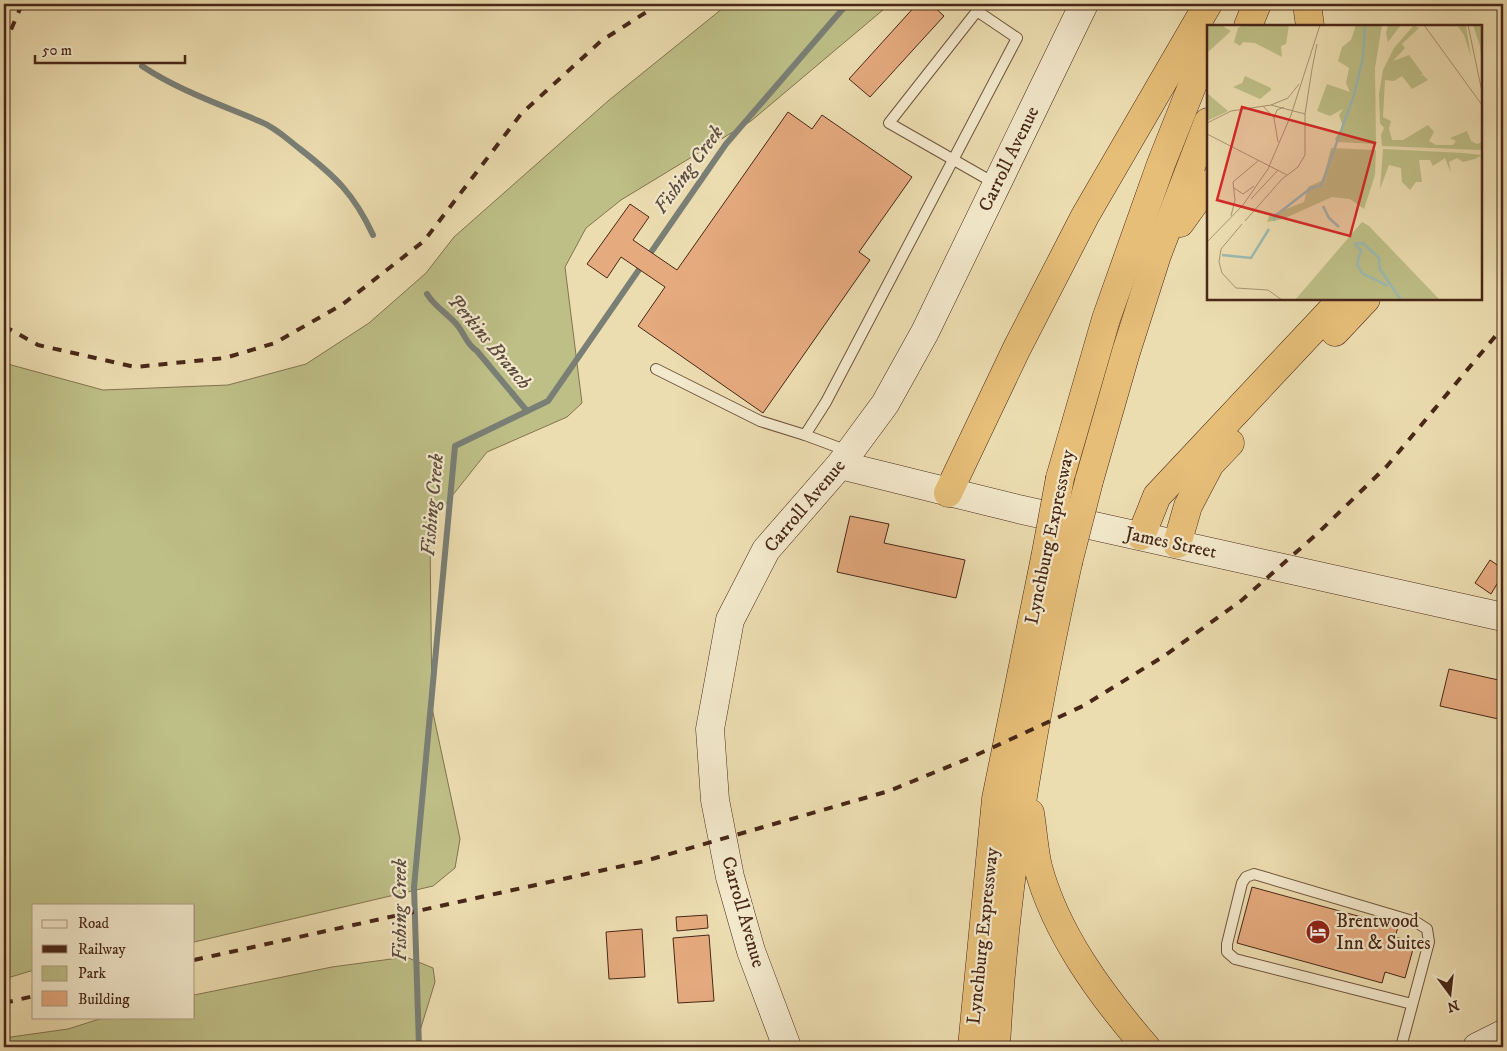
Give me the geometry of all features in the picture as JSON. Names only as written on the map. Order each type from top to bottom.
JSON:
[{"type":"highway","points":[[948,493],[1017,348],[1085,216],[1208,4]]},
{"type":"highway","points":[[1216,25],[1226,4]]},
{"type":"highway","points":[[1248,25],[1257,4]]},
{"type":"highway","points":[[1307,4],[1310,25]]},
{"type":"highway","name":"Lynchburg Expressway","points":[[996,1047],[1004,948],[1025,777],[1044,670],[1056,561],[1060,478],[1106,319],[1161,164],[1207,49]]},
{"type":"highway","name":"Lynchburg Expressway","points":[[972,1047],[996,799],[1056,561],[1089,481],[1123,362],[1158,255],[1207,125]]},
{"type":"highway","points":[[1158,255],[1207,185]]},
{"type":"highway","points":[[1141,536],[1157,496],[1341,300]]},
{"type":"highway","points":[[1176,544],[1188,506],[1210,464],[1365,300]]},
{"type":"highway","points":[[1025,777],[1038,866],[1055,915],[1082,963],[1139,1043]]},
{"type":"street","name":"Carroll Avenue","points":[[787,1047],[751,950],[730,877],[715,800],[710,729],[730,620],[748,581],[778,535],[845,458],[884,404],[926,332],[1084,4]]},
{"type":"street","name":"James Street","points":[[845,458],[948,493],[1503,617]]},
{"type":"street","points":[[1477,1047],[1503,1034]]},
{"type":"lane","points":[[805,436],[826,402],[954,160],[1017,38],[977,11],[889,123],[954,160],[997,184]]},
{"type":"lane","points":[[656,369],[760,421],[805,436],[845,458]]},
{"type":"lane","points":[[1401,1047],[1429,942],[1427,929],[1416,922],[1254,874],[1246,877],[1242,883],[1227,944],[1227,952],[1235,959],[1412,1004]]},
{"type":"green space","points":[[728,4],[890,4],[751,121],[621,200],[586,228],[565,267],[582,403],[567,417],[487,452],[440,511],[430,541],[432,708],[460,839],[455,868],[433,886],[195,942],[195,904],[32,904],[32,971],[4,979],[4,363],[103,390],[228,385],[306,364],[369,323],[426,273],[454,237],[608,101]]},
{"type":"green space","points":[[406,957],[433,968],[435,982],[415,1047],[4,1047],[4,1038],[68,1029],[103,1018],[195,1018],[195,995],[332,967]]},
{"type":"building","points":[[917,4],[931,4],[944,16],[870,97],[849,79]]},
{"type":"building","points":[[788,112],[812,129],[822,115],[912,177],[859,252],[870,260],[763,413],[638,326],[665,287],[621,257],[607,278],[587,264],[630,204],[649,217],[633,240],[677,270]]},
{"type":"building","points":[[850,516],[889,524],[884,543],[965,560],[956,598],[837,572]]},
{"type":"building","points":[[1490,560],[1503,569],[1503,574],[1491,594],[1475,583]]},
{"type":"building","points":[[1449,669],[1503,681],[1503,720],[1440,706]]},
{"type":"building","name":"Brentwood Inn & Suites","points":[[1252,887],[1398,927],[1395,937],[1415,942],[1405,978],[1385,972],[1382,983],[1237,943]]},
{"type":"building","points":[[707,915],[708,928],[677,931],[676,917]]},
{"type":"building","points":[[642,929],[645,977],[609,979],[606,932]]},
{"type":"building","points":[[709,935],[714,1001],[678,1003],[673,938]]},
{"type":"waterway","name":"Fishing Creek","points":[[419,1047],[414,887],[455,446],[548,401],[726,144],[847,4]]},
{"type":"waterway","name":"Perkins Branch","points":[[142,66],[184,89],[270,126],[281,134],[324,168],[343,187],[359,208],[373,235]]},
{"type":"waterway","name":"Perkins Branch","points":[[427,294],[458,326],[471,346],[527,411]]},
{"type":"railway","points":[[4,15],[9,4]]},
{"type":"railway","points":[[4,46],[22,4]]},
{"type":"railway","points":[[4,326],[38,345],[135,367],[225,358],[275,343],[343,304],[424,241],[521,114],[601,41],[659,4]]},
{"type":"railway","points":[[195,960],[645,861],[889,791],[972,757],[1083,706],[1164,656],[1242,600],[1319,532],[1387,466],[1503,327]]},
{"type":"railway","points":[[4,1003],[32,996]]},
{"type":"place","name":"Brentwood Inn & Suites","points":[[1318,932]]}]
